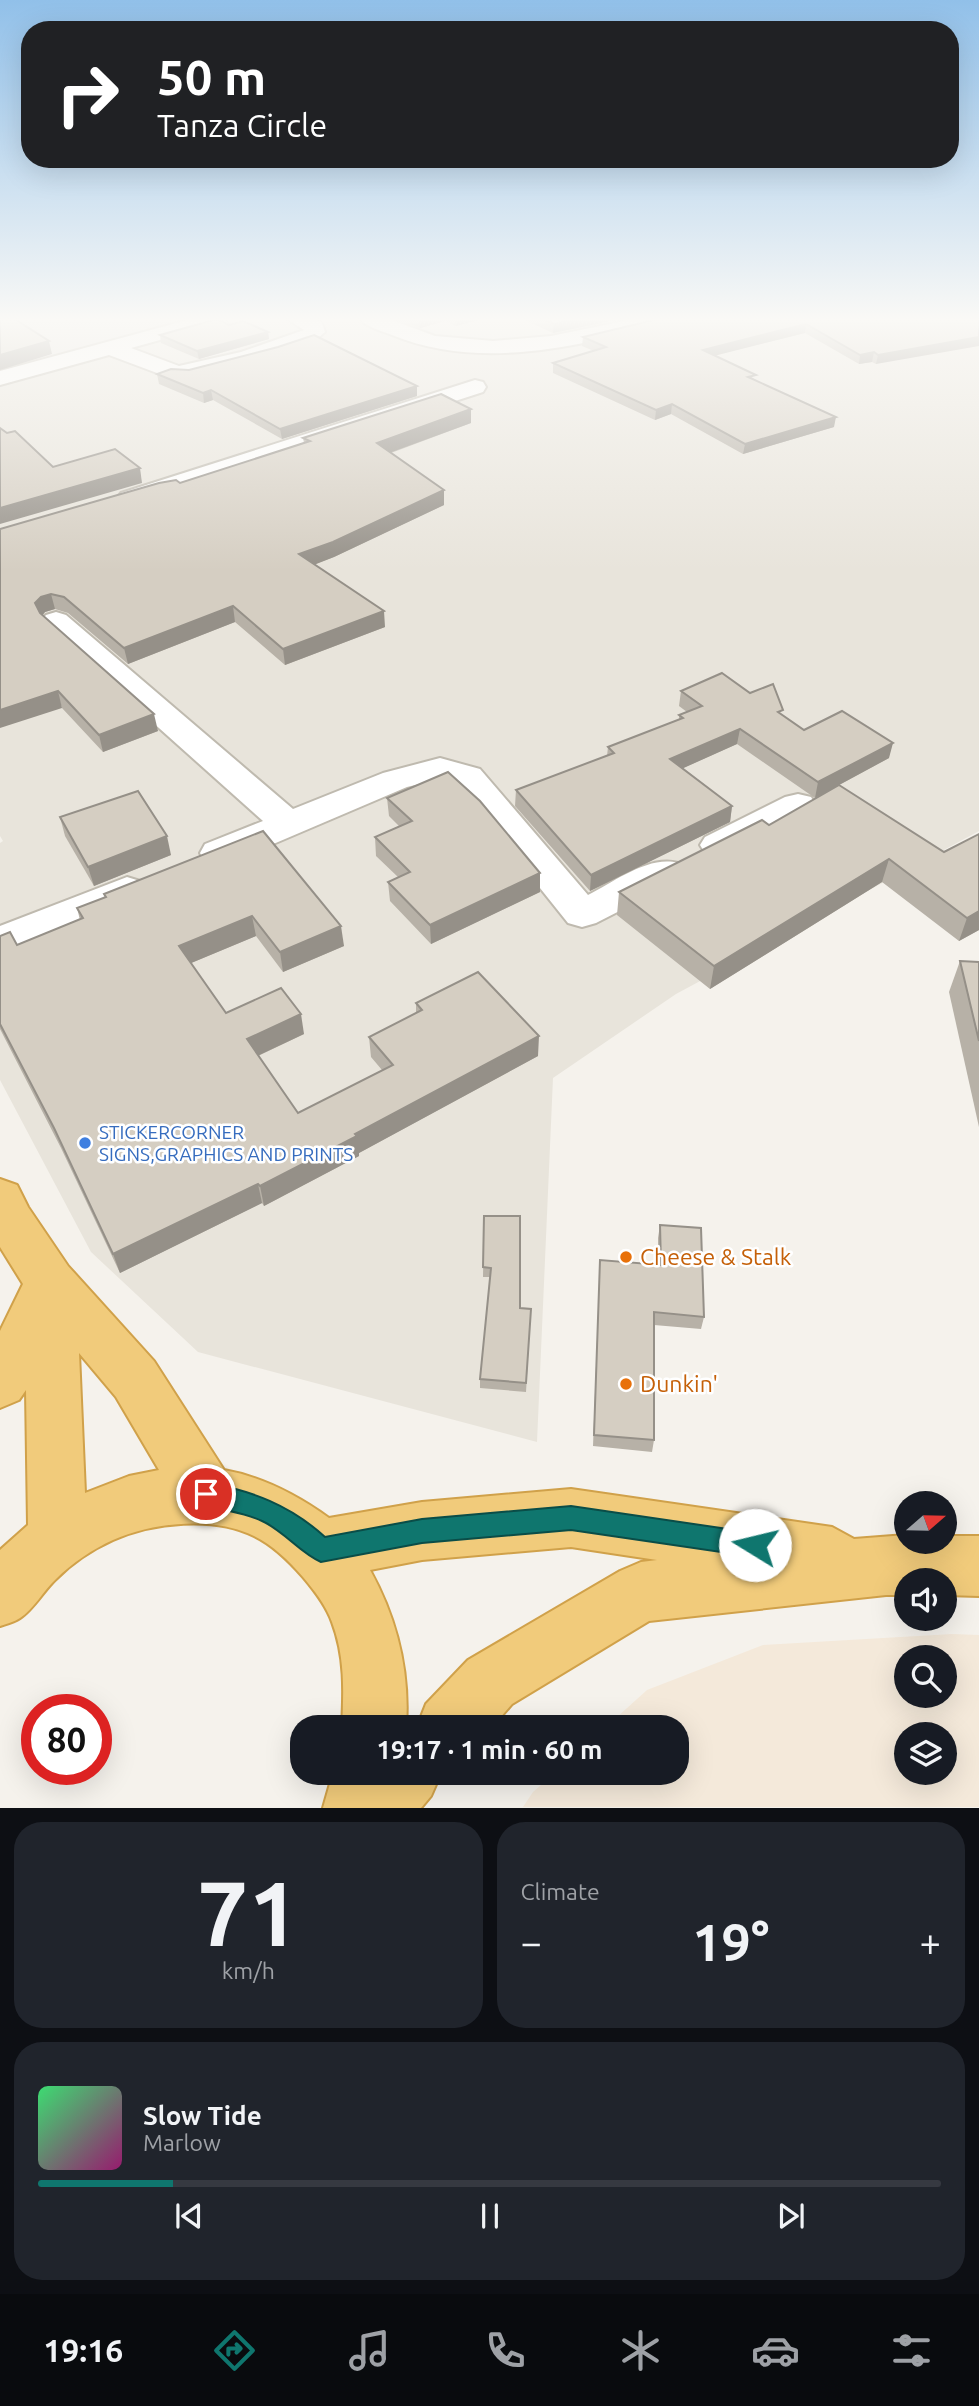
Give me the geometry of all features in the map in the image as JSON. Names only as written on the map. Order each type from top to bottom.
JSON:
[{"type":"highway","points":[[0,1199],[10,1222],[50,1282],[135,1379],[206,1494]]},
{"type":"highway","points":[[0,1382],[5,1377],[50,1282]]},
{"type":"highway","points":[[50,1282],[58,1539]]},
{"type":"highway","points":[[0,1596],[21,1571],[58,1539],[119,1508],[156,1497],[206,1494],[238,1500],[268,1511],[296,1527],[321,1549],[347,1586],[365,1629],[375,1679],[374,1715]]},
{"type":"highway","points":[[321,1549],[422,1531],[571,1518],[886,1565]]},
{"type":"highway","points":[[460,1715],[490,1682],[641,1592],[886,1565],[979,1566]]},
{"type":"highway","points":[[356,1808],[363,1785]]},
{"type":"highway","points":[[376,1808],[397,1785]]},
{"type":"street","points":[[113,503],[427,402]]},
{"type":"street","points":[[56,621],[290,825]]},
{"type":"street","points":[[0,942],[395,780],[440,768],[468,776],[582,914],[798,805]]},
{"type":"shaded area","points":[[0,402],[979,402],[979,831],[676,994],[553,1078],[537,1442],[198,1352],[91,1252],[0,1080],[0,843],[3,841],[0,836]]},
{"type":"shaded area","points":[[952,1634],[979,1635],[979,1807],[523,1807],[541,1785],[689,1785],[689,1715],[619,1715],[647,1690],[763,1645]]},
{"type":"building","points":[[233,402],[365,402],[280,429]]},
{"type":"building","points":[[415,402],[458,402],[471,409],[377,443],[444,490],[333,542],[299,554],[384,611],[283,649],[233,606],[124,648],[64,597],[51,594],[41,597],[35,603],[40,613],[154,714],[99,735],[58,691],[0,710],[0,529],[159,483],[176,480],[180,483],[310,441],[303,438]]},
{"type":"building","points":[[639,402],[804,402],[836,417],[745,444],[672,404],[656,410]]},
{"type":"building","points":[[0,428],[7,433],[15,431],[53,467],[115,449],[140,468],[0,508]]},
{"type":"building","points":[[722,673],[750,693],[773,684],[783,710],[778,712],[804,730],[842,711],[893,743],[818,782],[740,729],[670,759],[732,806],[591,875],[516,790],[614,753],[608,747],[683,718],[679,715],[702,706],[681,691]]},
{"type":"building","points":[[448,772],[480,801],[540,873],[430,925],[388,882],[410,872],[375,837],[412,821],[387,798]]},
{"type":"building","points":[[839,785],[944,852],[979,834],[979,911],[967,918],[889,859],[714,966],[619,892],[762,820],[769,825]]},
{"type":"building","points":[[138,791],[167,836],[88,867],[60,817]]},
{"type":"building","points":[[263,831],[341,926],[280,952],[252,916],[179,946],[226,1013],[281,988],[301,1014],[247,1039],[298,1113],[393,1065],[369,1037],[422,1010],[416,1003],[478,972],[539,1036],[260,1186],[258,1184],[113,1254],[54,1128],[0,1024],[0,936],[10,932],[17,945],[83,918],[77,908],[106,897],[104,894]]},
{"type":"building","points":[[960,961],[979,962],[979,1041]]},
{"type":"building","points":[[484,1216],[520,1216],[520,1308],[531,1309],[526,1383],[480,1379],[491,1268],[483,1267]]},
{"type":"building","points":[[660,1225],[701,1228],[704,1317],[654,1312],[654,1440],[594,1435],[600,1260],[661,1265]]},
{"type":"place","name":"STICKERCORNER SIGNS,GRAPHICS AND PRINTS","points":[[85,1143]]},
{"type":"place","name":"Cheese & Stalk","points":[[626,1257]]},
{"type":"place","name":"Dunkin'","points":[[626,1384]]},
{"type":"route","points":[[206,1494],[238,1500],[268,1511],[296,1527],[321,1549],[422,1531],[571,1518],[755,1545]]}]
